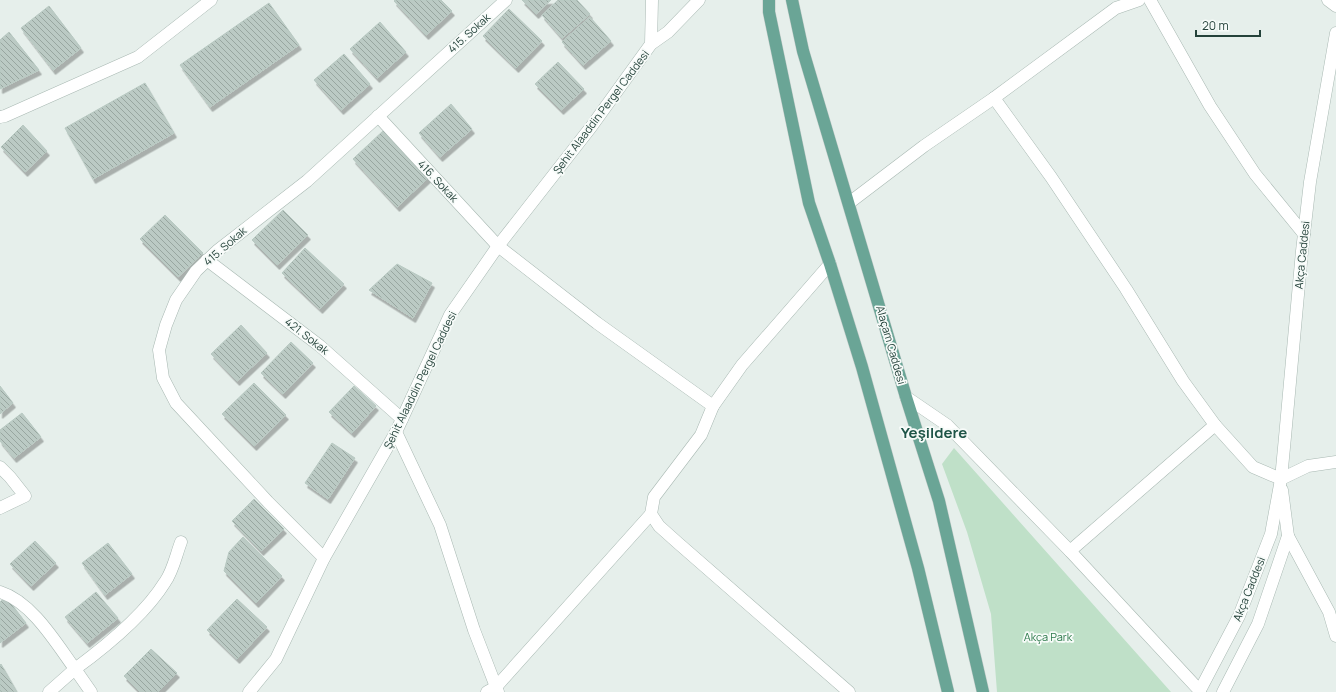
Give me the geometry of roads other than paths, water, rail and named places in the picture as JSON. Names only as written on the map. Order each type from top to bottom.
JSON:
[{"type":"main road","points":[[769,0],[769,12],[809,203],[830,264],[862,367],[918,568],[948,692]]},
{"type":"main road","name":"Alaçam Caddesi","points":[[792,0],[803,52],[906,397],[939,501],[983,692]]},
{"type":"street","points":[[0,117],[138,58],[210,0]]},
{"type":"street","name":"415. Sokak","points":[[324,558],[268,502],[176,403],[163,378],[159,350],[166,325],[176,300],[196,271],[207,260],[307,181],[506,0]]},
{"type":"street","name":"Şehit Alaaddin Pergel Caddesi","points":[[249,692],[276,659],[324,558],[396,432],[450,315],[498,246],[591,127],[651,44],[652,0]]},
{"type":"street","points":[[651,44],[668,32],[699,0]]},
{"type":"street","points":[[849,203],[924,146],[994,98],[1116,8],[1139,0]]},
{"type":"street","points":[[1150,0],[1210,106],[1255,174],[1304,234]]},
{"type":"street","points":[[1328,0],[1336,6]]},
{"type":"street","name":"Akça Caddesi","points":[[1199,692],[1239,616],[1271,534],[1281,479],[1310,182],[1336,33]]},
{"type":"street","points":[[994,98],[1051,177],[1126,289],[1183,381],[1215,425],[1253,467],[1281,479],[1308,466],[1336,462]]},
{"type":"street","name":"416. Sokak","points":[[378,116],[498,246],[597,323],[713,406]]},
{"type":"street","name":"421. Sokak","points":[[207,260],[320,346],[402,419]]},
{"type":"street","points":[[396,432],[440,525],[494,690],[651,514],[654,497],[701,435],[713,406],[742,365],[830,264]]},
{"type":"street","points":[[906,397],[947,425],[1070,551],[1199,692]]},
{"type":"street","points":[[1070,551],[1215,425]]},
{"type":"street","points":[[0,467],[25,496],[0,508]]},
{"type":"street","name":"Akça Caddesi","points":[[1223,692],[1258,624],[1288,536],[1281,479]]},
{"type":"street","points":[[651,514],[659,526],[849,692]]},
{"type":"street","points":[[1288,536],[1329,612],[1336,636]]},
{"type":"street","points":[[49,692],[98,651],[144,608],[166,582],[181,542]]},
{"type":"street","points":[[0,592],[6,594],[33,613],[91,692]]},
{"type":"district","name":"Yeşildere","points":[[934,433]]},
{"type":"park label","name":"Akça Park","points":[[1048,637]]}]
